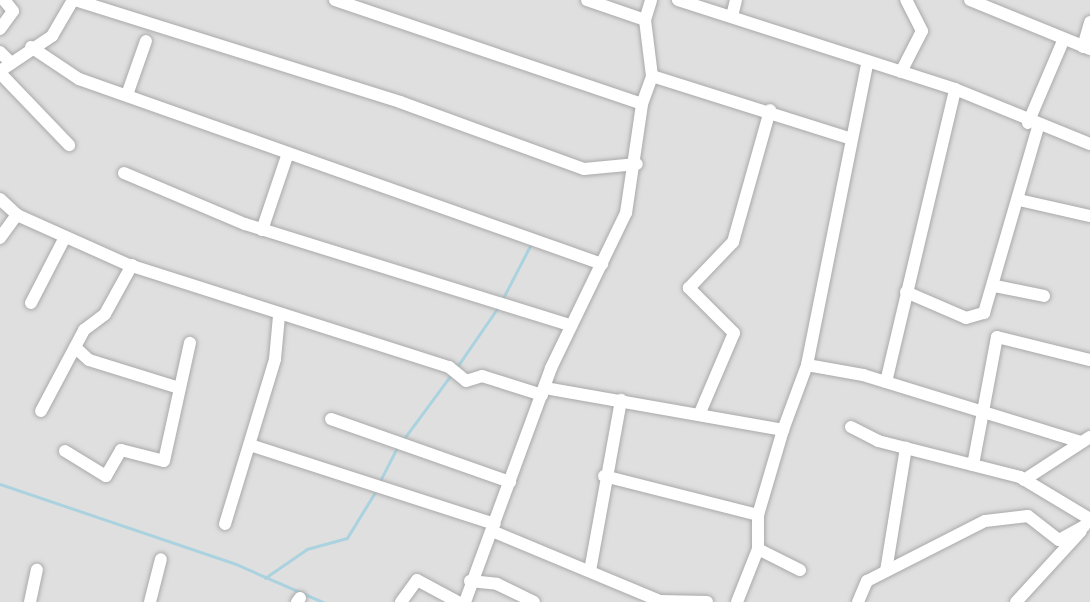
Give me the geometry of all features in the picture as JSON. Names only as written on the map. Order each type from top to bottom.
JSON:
[{"type":"street","points":[[0,29],[13,11],[5,0]]},
{"type":"street","points":[[335,0],[642,104]]},
{"type":"street","points":[[587,0],[645,20]]},
{"type":"street","points":[[465,602],[470,581],[494,527],[509,477],[569,325],[626,213],[637,164],[642,104],[652,76],[645,20],[651,0]]},
{"type":"street","points":[[678,0],[955,89],[1033,125],[1090,145]]},
{"type":"street","points":[[732,16],[736,0]]},
{"type":"street","points":[[906,0],[922,24],[907,74]]},
{"type":"street","points":[[970,0],[1063,41],[1087,48],[1090,23]]},
{"type":"street","points":[[4,69],[61,27],[71,1],[400,102],[584,169],[637,164]]},
{"type":"street","points":[[128,92],[146,41]]},
{"type":"street","points":[[906,292],[966,318],[984,313],[995,286],[1019,200],[1033,125],[1063,41]]},
{"type":"street","points":[[31,47],[79,79],[128,92],[288,153],[602,264]]},
{"type":"street","points":[[0,52],[4,69],[69,145]]},
{"type":"street","points":[[737,602],[758,549],[758,515],[783,430],[807,365],[849,138],[868,61]]},
{"type":"street","points":[[652,76],[770,110],[849,138]]},
{"type":"street","points":[[886,382],[955,89]]},
{"type":"street","points":[[699,415],[734,333],[689,288],[733,242],[770,110]]},
{"type":"street","points":[[262,230],[288,153]]},
{"type":"street","points":[[124,173],[262,230],[569,325]]},
{"type":"street","points":[[0,199],[17,215],[132,265],[279,316],[449,367],[462,379],[482,376],[544,392],[621,400],[783,430]]},
{"type":"street","points":[[1019,200],[1090,216]]},
{"type":"street","points":[[0,238],[17,215]]},
{"type":"street","points":[[31,303],[65,237]]},
{"type":"street","points":[[41,411],[77,349],[132,265]]},
{"type":"street","points":[[995,286],[1044,296]]},
{"type":"street","points":[[225,524],[275,359],[279,316]]},
{"type":"street","points":[[973,465],[986,414],[997,337],[1090,360]]},
{"type":"street","points":[[65,451],[104,476],[117,451],[164,461],[176,387],[190,343]]},
{"type":"street","points":[[77,349],[89,360],[176,387]]},
{"type":"street","points":[[807,365],[886,382],[986,414],[1085,439]]},
{"type":"street","points":[[586,566],[621,400]]},
{"type":"street","points":[[331,419],[509,477]]},
{"type":"street","points":[[850,426],[906,448],[1024,480],[1088,522]]},
{"type":"street","points":[[1024,480],[1085,439]]},
{"type":"street","points":[[250,445],[494,527],[660,601],[707,602]]},
{"type":"street","points":[[886,571],[906,448]]},
{"type":"street","points":[[605,482],[758,515]]},
{"type":"street","points":[[858,602],[867,581],[1003,516],[1028,516],[1059,540],[1088,522]]},
{"type":"street","points":[[1016,602],[1088,522]]},
{"type":"street","points":[[758,549],[800,570]]},
{"type":"street","points":[[150,602],[161,559]]},
{"type":"street","points":[[30,602],[37,570]]},
{"type":"street","points":[[401,602],[416,580],[458,602]]},
{"type":"street","points":[[470,581],[497,584],[534,602]]},
{"type":"shaded area","points":[[0,0],[1090,0],[1090,602],[0,602]]},
{"type":"waterway","points":[[502,300],[531,244]]},
{"type":"waterway","points":[[457,367],[499,306]]},
{"type":"waterway","points":[[403,440],[451,375]]},
{"type":"waterway","points":[[379,483],[397,448]]},
{"type":"waterway","points":[[0,484],[236,564],[323,602]]},
{"type":"waterway","points":[[265,578],[307,549],[347,538],[377,489]]}]
